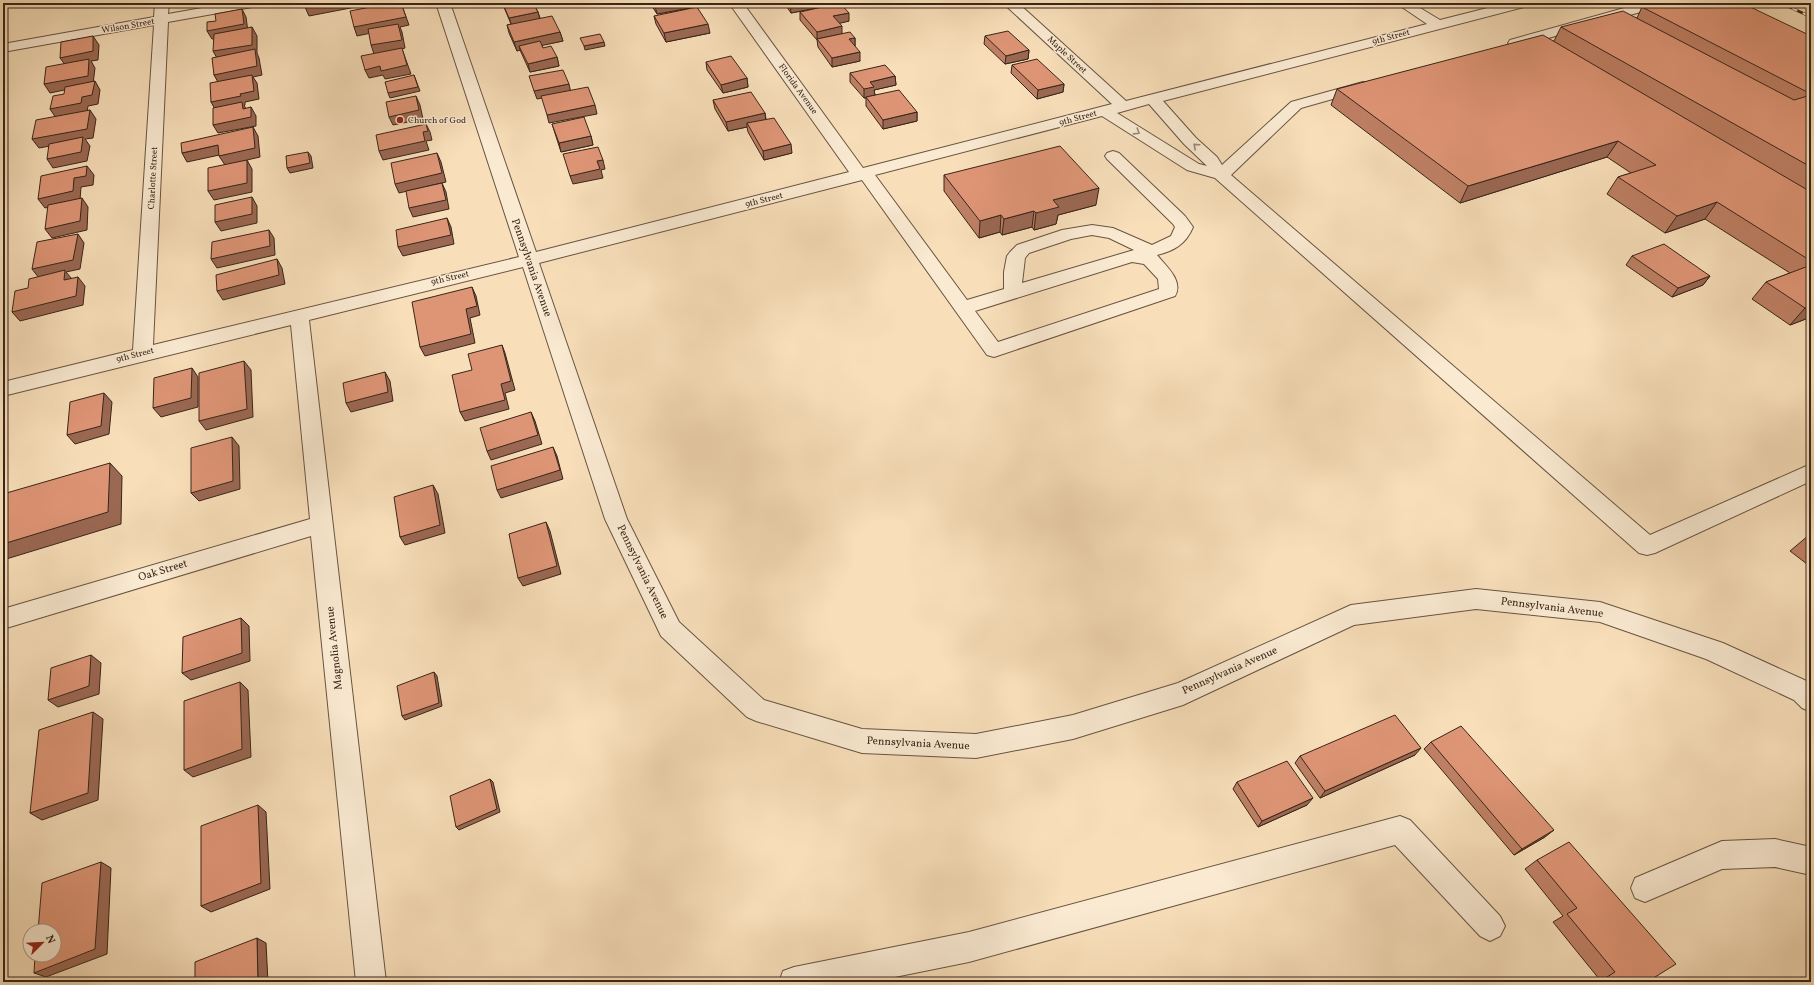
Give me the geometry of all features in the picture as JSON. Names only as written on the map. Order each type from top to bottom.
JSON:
[{"type":"street","name":"Charlotte Street","points":[[143,353],[162,3]]},
{"type":"street","name":"Wilson Street","points":[[3,48],[252,3]]},
{"type":"street","name":"Pennsylvania Avenue","points":[[443,3],[616,519],[670,629],[756,709],[862,741],[976,746],[1073,727],[1183,693],[1351,616],[1476,599],[1600,612],[1714,651],[1807,696]]},
{"type":"street","name":"Florida Avenue","points":[[736,3],[994,350],[1168,292],[1167,278],[1150,259],[1131,256]]},
{"type":"street","name":"Maple Street","points":[[1010,3],[1123,106]]},
{"type":"street","points":[[1403,3],[1438,25]]},
{"type":"street","name":"9th Street","points":[[3,389],[143,353],[528,260],[1522,3]]},
{"type":"street","points":[[1504,46],[1657,3]]},
{"type":"street","points":[[1221,176],[1296,105],[1373,83]]},
{"type":"street","points":[[1153,99],[1190,141],[1211,160],[1221,176],[1648,546],[1811,472]]},
{"type":"street","points":[[1104,111],[1193,167],[1221,176]]},
{"type":"street","points":[[963,308],[1175,243],[1182,235],[1184,228],[1179,220],[1113,156]]},
{"type":"street","points":[[1013,292],[1013,272],[1016,256],[1023,249],[1068,234],[1092,230],[1113,233],[1150,251]]},
{"type":"street","name":"Magnolia Avenue","points":[[299,315],[371,982]]},
{"type":"street","name":"Oak Street","points":[[3,619],[322,524]]},
{"type":"street","points":[[794,982],[969,947],[1400,830],[1490,926]]},
{"type":"street","points":[[1646,888],[1722,855],[1775,853],[1811,862]]},
{"type":"building","points":[[304,3],[330,3],[305,7]]},
{"type":"building","points":[[391,3],[401,3],[406,17],[354,27],[350,11]]},
{"type":"building","points":[[533,3],[538,12],[509,18],[503,4]]},
{"type":"building","points":[[653,3],[671,3],[655,6]]},
{"type":"building","points":[[840,3],[849,13],[833,16],[842,26],[817,32],[800,12]]},
{"type":"building","points":[[1659,3],[1742,3],[1811,36],[1811,94],[1642,7]]},
{"type":"building","points":[[697,7],[708,24],[664,33],[654,16]]},
{"type":"building","points":[[242,9],[244,24],[207,31],[207,22],[216,21],[215,14]]},
{"type":"building","points":[[1623,11],[1794,100],[1811,95],[1811,167],[1561,27]]},
{"type":"building","points":[[552,16],[560,32],[514,42],[507,25]]},
{"type":"building","points":[[398,24],[402,40],[371,45],[368,29]]},
{"type":"building","points":[[252,27],[252,45],[213,51],[214,34]]},
{"type":"building","points":[[1008,31],[1029,50],[1006,56],[985,36]]},
{"type":"building","points":[[850,32],[855,38],[849,39],[860,52],[832,58],[817,39]]},
{"type":"building","points":[[600,34],[604,42],[584,46],[580,38]]},
{"type":"building","points":[[1543,35],[1811,192],[1811,261],[1717,202],[1677,216],[1618,177],[1656,165],[1618,141],[1468,186],[1337,89]]},
{"type":"building","points":[[93,36],[93,51],[60,58],[61,42]]},
{"type":"building","points":[[540,41],[543,48],[551,46],[557,57],[528,64],[519,46]]},
{"type":"building","points":[[402,48],[407,65],[381,71],[380,66],[365,70],[361,56]]},
{"type":"building","points":[[255,49],[257,66],[214,75],[212,58]]},
{"type":"building","points":[[731,56],[747,78],[721,85],[706,62]]},
{"type":"building","points":[[89,59],[88,76],[44,84],[46,67]]},
{"type":"building","points":[[1037,59],[1064,84],[1038,90],[1012,65]]},
{"type":"building","points":[[885,65],[895,76],[870,82],[874,87],[864,89],[850,73]]},
{"type":"building","points":[[563,70],[569,84],[534,91],[529,76]]},
{"type":"building","points":[[252,75],[254,91],[240,94],[241,96],[211,102],[210,83]]},
{"type":"building","points":[[414,75],[418,87],[388,93],[385,82]]},
{"type":"building","points":[[95,81],[92,95],[82,97],[81,103],[50,109],[53,96],[64,94],[65,87]]},
{"type":"building","points":[[588,87],[595,105],[547,115],[541,96]]},
{"type":"building","points":[[899,90],[917,112],[883,120],[866,97]]},
{"type":"building","points":[[751,92],[765,113],[726,122],[713,100]]},
{"type":"building","points":[[416,96],[419,110],[389,117],[386,102]]},
{"type":"building","points":[[242,102],[243,109],[251,107],[251,117],[213,125],[213,108]]},
{"type":"building","points":[[90,110],[87,129],[32,139],[36,120]]},
{"type":"building","points":[[584,117],[591,136],[559,143],[552,124]]},
{"type":"building","points":[[774,118],[791,144],[763,151],[747,123]]},
{"type":"building","points":[[426,124],[428,131],[423,132],[425,141],[379,151],[376,135]]},
{"type":"building","points":[[253,127],[255,148],[219,156],[218,145],[182,153],[181,143]]},
{"type":"building","points":[[83,137],[81,152],[47,159],[49,144]]},
{"type":"building","points":[[1060,146],[1099,188],[1053,200],[1059,207],[1036,213],[1034,211],[1004,219],[1001,215],[980,221],[944,175]]},
{"type":"building","points":[[598,147],[603,160],[597,161],[600,169],[570,176],[563,154]]},
{"type":"building","points":[[308,152],[310,163],[287,168],[286,156]]},
{"type":"building","points":[[437,153],[442,173],[395,184],[391,163]]},
{"type":"building","points":[[247,160],[247,183],[208,191],[208,168]]},
{"type":"building","points":[[87,166],[86,176],[74,178],[73,191],[38,199],[41,176]]},
{"type":"building","points":[[442,183],[446,200],[409,208],[406,191]]},
{"type":"building","points":[[252,197],[252,214],[215,222],[215,205]]},
{"type":"building","points":[[82,198],[80,221],[45,229],[48,205]]},
{"type":"building","points":[[447,218],[451,235],[398,247],[396,230]]},
{"type":"building","points":[[269,230],[270,246],[211,259],[212,242]]},
{"type":"building","points":[[78,234],[73,260],[32,269],[37,242]]},
{"type":"building","points":[[1664,244],[1710,276],[1678,288],[1632,256]]},
{"type":"building","points":[[277,259],[279,275],[217,291],[216,275]]},
{"type":"building","points":[[1811,265],[1811,306],[1805,308],[1766,282]]},
{"type":"building","points":[[65,270],[64,280],[78,277],[76,296],[12,312],[15,291],[28,288],[29,279]]},
{"type":"building","points":[[472,287],[477,306],[466,309],[471,334],[420,347],[412,302]]},
{"type":"building","points":[[502,345],[511,381],[501,384],[505,400],[460,412],[452,375],[472,370],[468,354]]},
{"type":"building","points":[[244,361],[247,409],[199,421],[199,373]]},
{"type":"building","points":[[192,368],[191,398],[153,408],[154,378]]},
{"type":"building","points":[[385,372],[388,392],[346,403],[343,383]]},
{"type":"building","points":[[104,393],[101,426],[67,435],[70,402]]},
{"type":"building","points":[[531,412],[538,435],[487,451],[480,428]]},
{"type":"building","points":[[232,437],[233,481],[191,493],[191,448]]},
{"type":"building","points":[[553,447],[560,470],[497,490],[491,466]]},
{"type":"building","points":[[110,463],[108,512],[3,544],[3,494]]},
{"type":"building","points":[[433,485],[440,525],[400,537],[394,497]]},
{"type":"building","points":[[546,522],[557,566],[518,578],[509,534]]},
{"type":"building","points":[[241,618],[242,653],[182,673],[183,637]]},
{"type":"building","points":[[91,655],[89,686],[48,700],[51,668]]},
{"type":"building","points":[[434,672],[439,703],[402,716],[397,686]]},
{"type":"building","points":[[240,682],[242,749],[184,770],[184,701]]},
{"type":"building","points":[[93,712],[88,793],[30,813],[39,730]]},
{"type":"building","points":[[1395,715],[1421,748],[1325,791],[1300,756]]},
{"type":"building","points":[[1461,726],[1554,830],[1522,849],[1431,742]]},
{"type":"building","points":[[1287,761],[1313,798],[1262,821],[1237,782]]},
{"type":"building","points":[[490,779],[497,809],[456,827],[450,796]]},
{"type":"building","points":[[258,805],[261,883],[201,906],[201,826]]},
{"type":"building","points":[[1569,842],[1676,964],[1647,982],[1599,982],[1615,972],[1567,914],[1577,908],[1537,860]]},
{"type":"building","points":[[101,862],[95,949],[62,962],[62,923],[39,923],[42,883]]},
{"type":"building","points":[[257,938],[258,982],[195,982],[195,962]]},
{"type":"building","points":[[35,963],[59,963],[34,973]]},
{"type":"railway","points":[[1781,3],[1811,17]]},
{"type":"place","name":"Church of God","points":[[400,120]]}]
